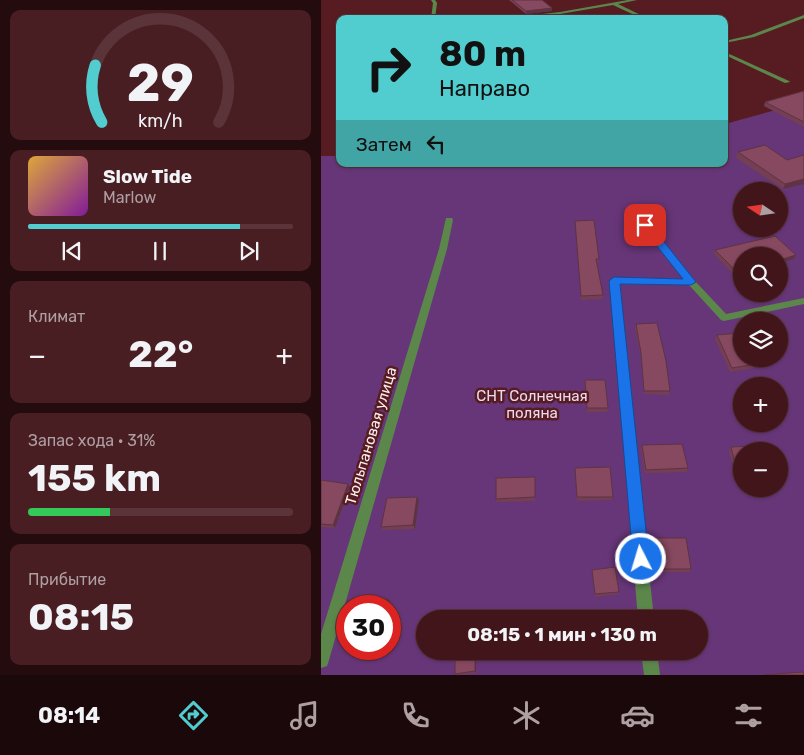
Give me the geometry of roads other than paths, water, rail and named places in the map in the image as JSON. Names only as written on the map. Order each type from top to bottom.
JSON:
[{"type":"street","points":[[433,0],[435,3],[434,15]]},
{"type":"street","points":[[604,0],[638,15]]},
{"type":"street","points":[[540,15],[635,0]]},
{"type":"street","points":[[728,41],[752,36],[804,16]]},
{"type":"street","points":[[728,54],[787,82]]},
{"type":"street","points":[[635,212],[691,282],[724,318],[804,300]]},
{"type":"street","name":"Тюльпановая улица","points":[[321,660],[443,249],[449,220]]},
{"type":"street","points":[[645,610],[614,281],[691,282]]},
{"type":"street","points":[[650,660],[652,675]]},
{"type":"park label","name":"СНТ Солнечная поляна","points":[[532,404]]}]
